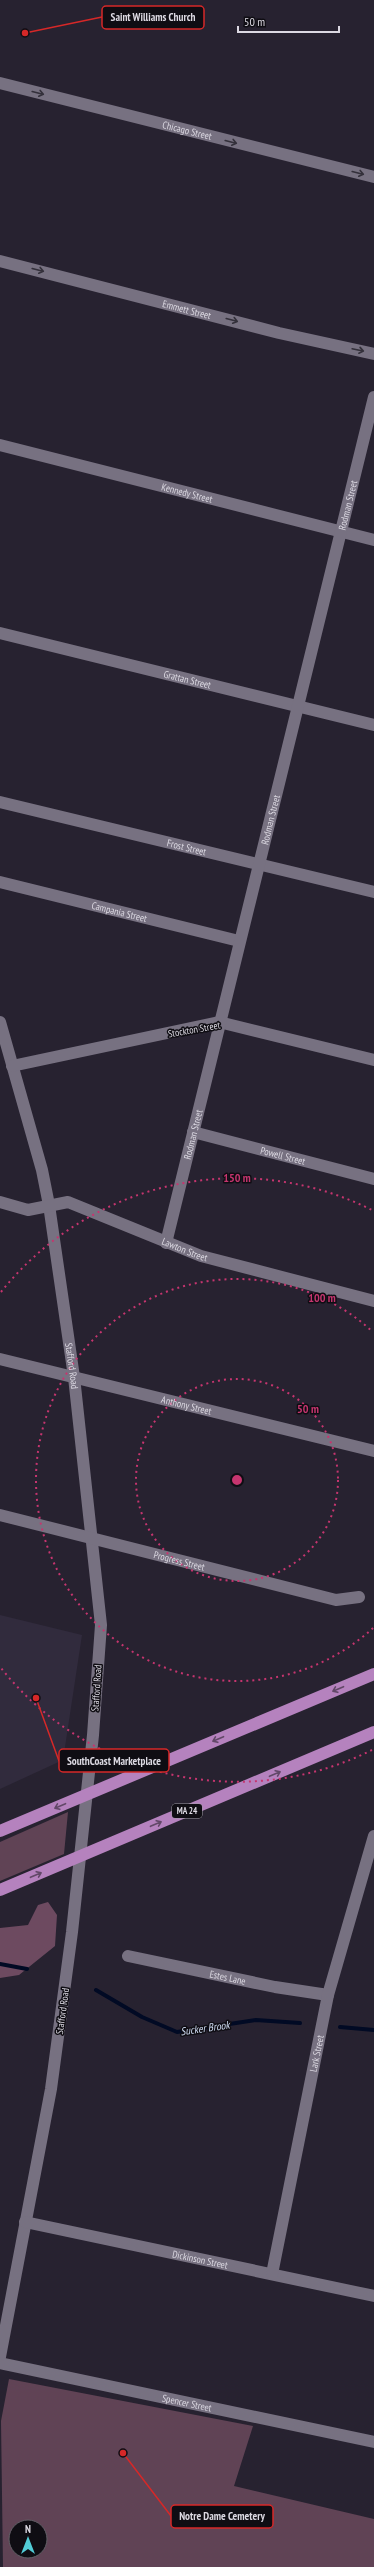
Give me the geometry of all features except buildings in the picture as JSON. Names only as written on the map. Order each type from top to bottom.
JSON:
[{"type":"highway","points":[[0,1831],[374,1674]]},
{"type":"highway","name":"MA 24","points":[[0,1890],[374,1732]]},
{"type":"street","name":"Chicago Street","points":[[0,83],[374,177]]},
{"type":"street","name":"Emmett Street","points":[[0,261],[279,333],[374,354]]},
{"type":"street","name":"Rodman Street","points":[[166,1243],[296,706],[343,532],[374,397]]},
{"type":"street","name":"Kennedy Street","points":[[0,445],[374,540]]},
{"type":"street","name":"Grattan Street","points":[[0,633],[374,725]]},
{"type":"street","name":"Frost Street","points":[[0,802],[374,892]]},
{"type":"street","name":"Campania Street","points":[[0,882],[239,941]]},
{"type":"street","name":"Stafford Road","points":[[0,1022],[42,1170],[49,1205],[74,1377],[101,1625],[93,1735],[75,1898],[51,2090],[25,2222],[6,2294],[0,2357]]},
{"type":"street","name":"Stockton Street","points":[[12,1066],[219,1022],[374,1060]]},
{"type":"street","name":"Powell Street","points":[[193,1132],[374,1179]]},
{"type":"street","name":"Lawton Street","points":[[0,1202],[28,1210],[68,1202],[201,1256],[374,1301]]},
{"type":"street","name":"Anthony Street","points":[[0,1359],[374,1451]]},
{"type":"street","name":"Progress Street","points":[[0,1515],[336,1600],[358,1597]]},
{"type":"street","name":"Lark Street","points":[[272,2274],[328,1995],[374,1836]]},
{"type":"street","name":"Estes Lane","points":[[128,1956],[275,1987],[328,1995]]},
{"type":"street","name":"Dickinson Street","points":[[25,2222],[374,2296]]},
{"type":"street","name":"Spencer Street","points":[[0,2363],[374,2442]]},
{"type":"shaded area","points":[[0,1615],[82,1635],[63,1760],[0,1789]]},
{"type":"shaded area","points":[[68,1812],[64,1854],[0,1881],[0,1842]]},
{"type":"shaded area","points":[[48,1902],[57,1915],[55,1946],[19,1975],[0,1978],[0,1928],[28,1925],[38,1905]]},
{"type":"shaded area","points":[[9,2379],[253,2426],[234,2486],[374,2519],[374,2567],[3,2567],[1,2421]]},
{"type":"waterway","name":"Sucker Brook","points":[[0,1964],[27,1969]]},
{"type":"waterway","name":"Sucker Brook","points":[[96,1990],[142,2017],[177,2032],[256,2020],[300,2023]]},
{"type":"waterway","name":"Sucker Brook","points":[[340,2027],[374,2030]]},
{"type":"place","name":"Saint Williams Church","points":[[25,33]]},
{"type":"place","name":"SouthCoast Marketplace","points":[[36,1698]]},
{"type":"place","name":"Notre Dame Cemetery","points":[[123,2453]]}]
